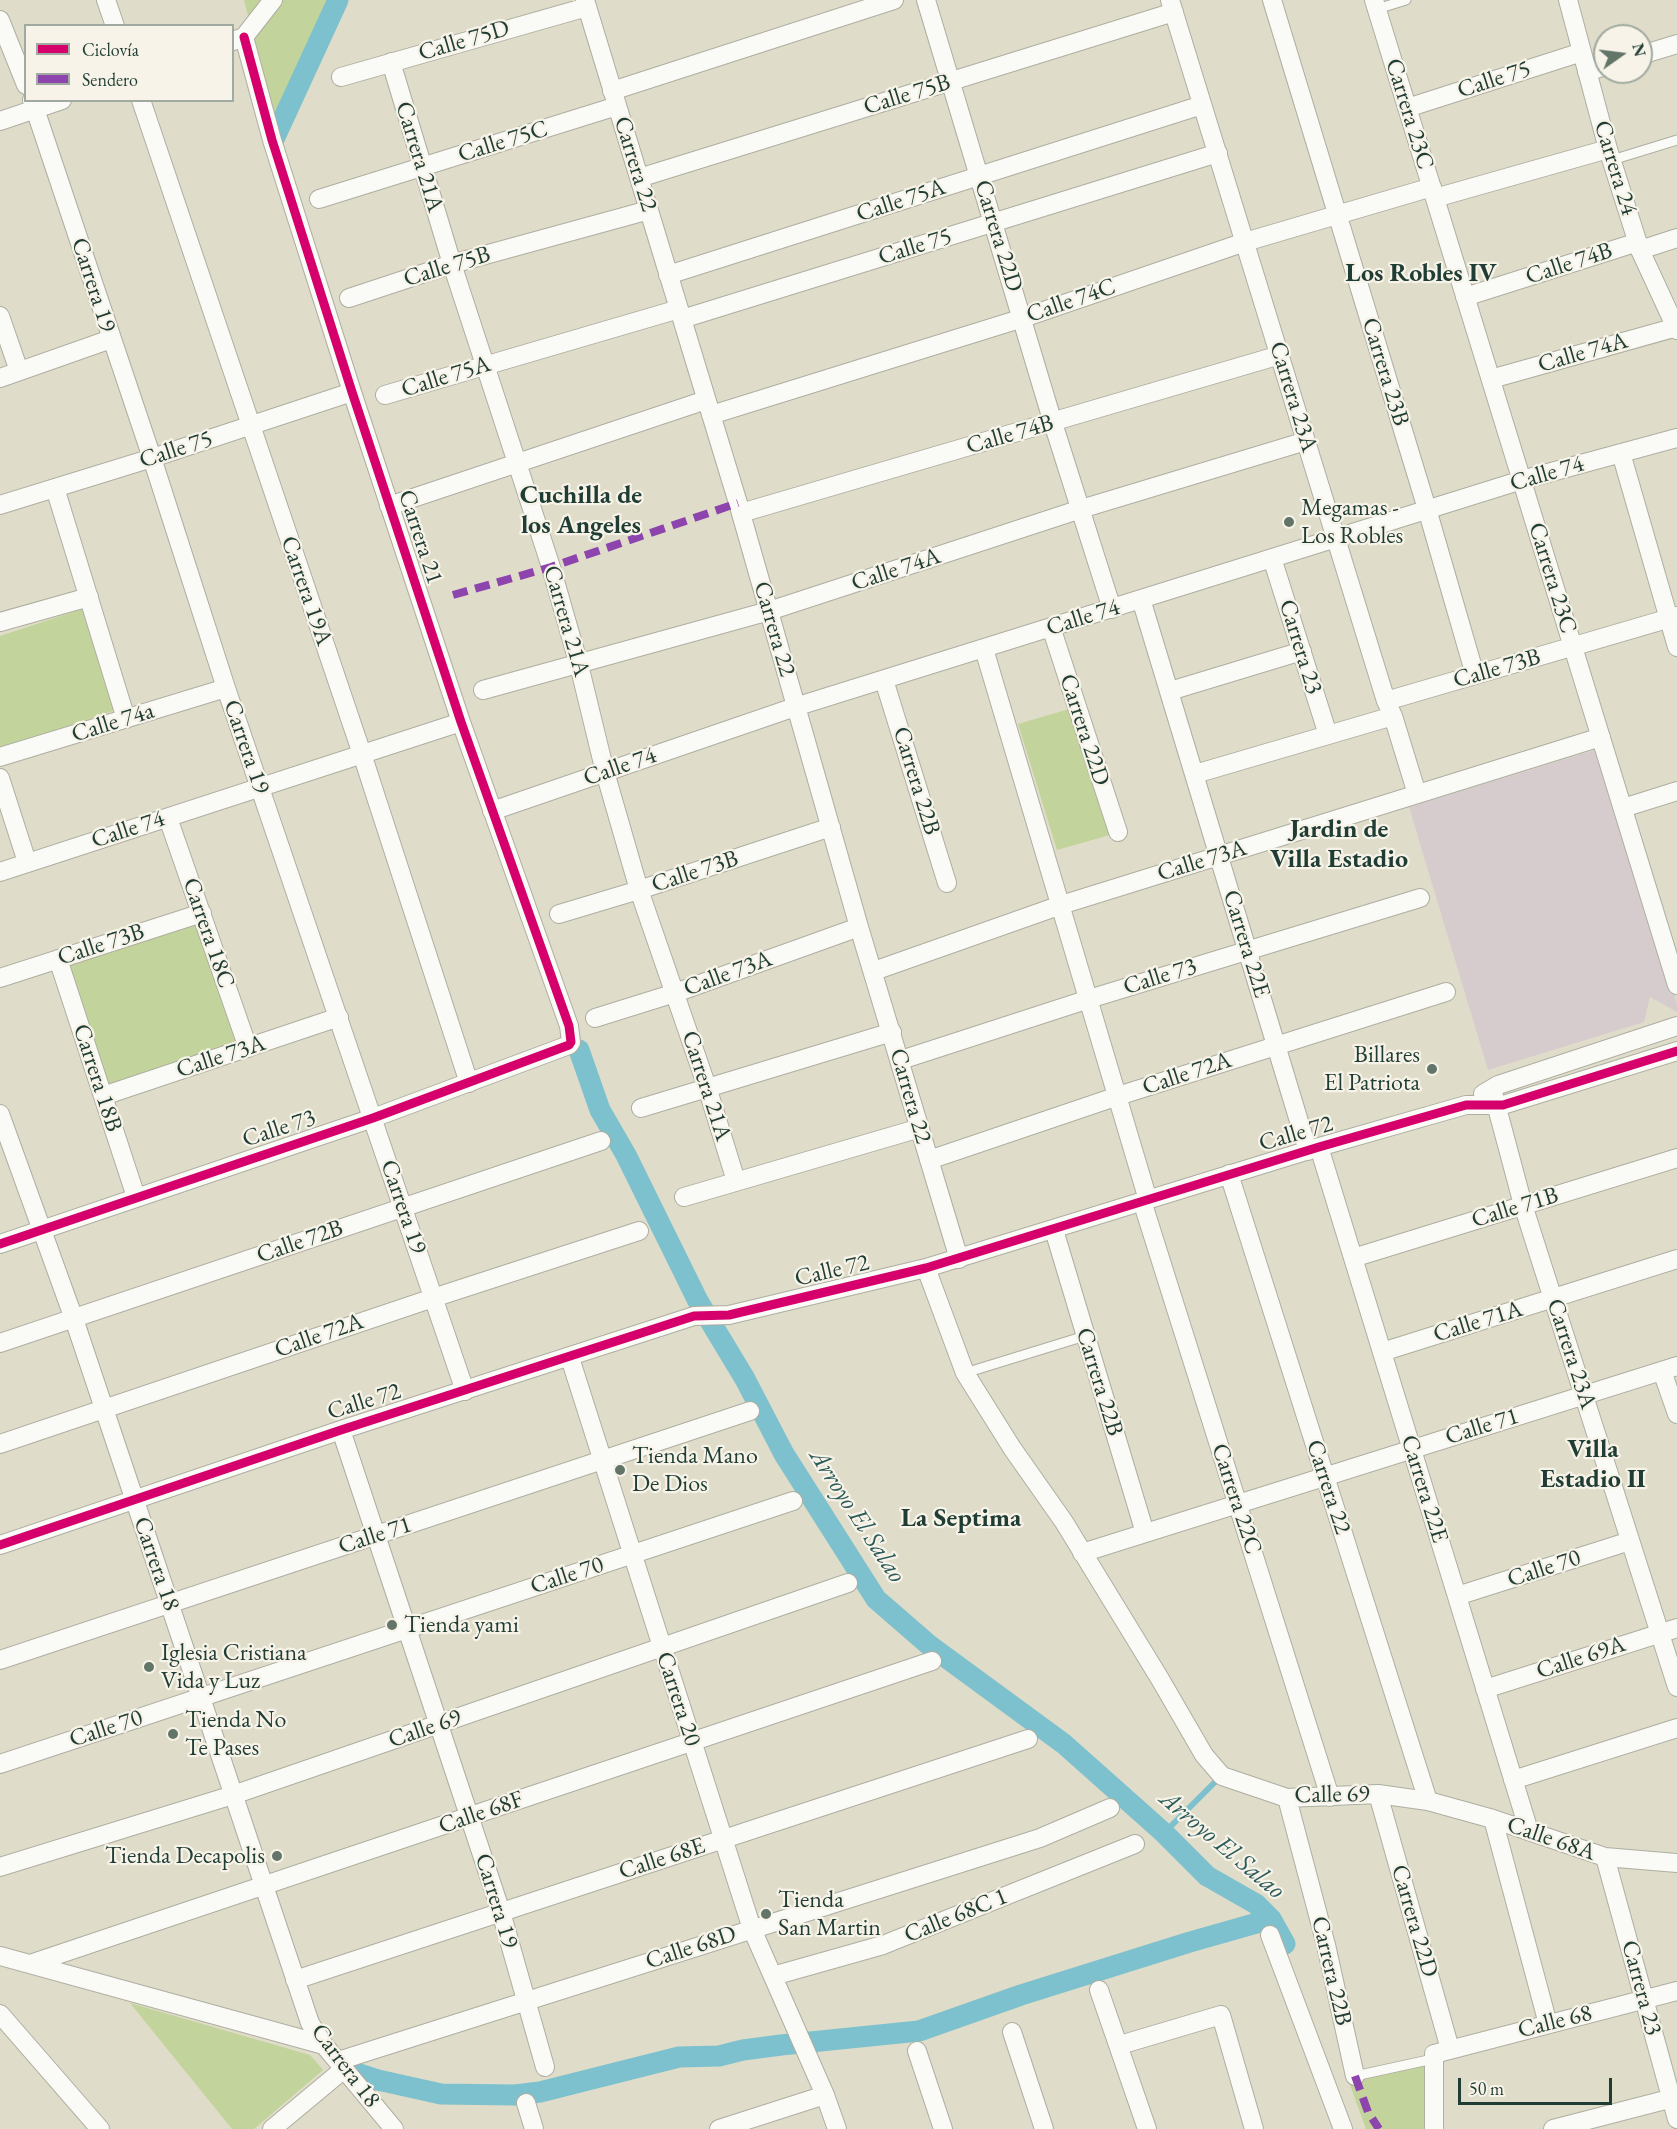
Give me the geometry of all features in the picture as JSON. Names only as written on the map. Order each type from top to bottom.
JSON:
[{"type":"street","points":[[106,0],[114,24]]},
{"type":"street","points":[[238,39],[273,0]]},
{"type":"street","name":"Calle 75C","points":[[319,199],[422,167],[894,0]]},
{"type":"street","name":"Carrera 22D","points":[[926,0],[1053,423],[1112,609]]},
{"type":"street","name":"Carrera 23B","points":[[1272,0],[1475,675]]},
{"type":"street","name":"Carrera 24","points":[[1568,0],[1610,155],[1639,246],[1677,328]]},
{"type":"street","name":"Carrera 22","points":[[586,3],[741,513],[859,927],[901,1060],[959,1259]]},
{"type":"street","name":"Calle 75D","points":[[341,77],[586,3]]},
{"type":"street","name":"Carrera 23C","points":[[1375,4],[1677,985]]},
{"type":"street","name":"Calle 75B","points":[[639,178],[951,81],[1172,6]]},
{"type":"street","name":"Carrera 23A","points":[[1172,6],[1417,794]]},
{"type":"street","points":[[0,20],[24,80]]},
{"type":"street","name":"Carrera 21","points":[[238,39],[461,722],[569,1026],[571,1038],[569,1045]]},
{"type":"street","points":[[1653,51],[1677,44]]},
{"type":"street","name":"Calle 75","points":[[1407,108],[1582,52]]},
{"type":"street","name":"Carrera 21A","points":[[391,62],[452,264],[551,567],[639,890],[707,1087],[736,1181]]},
{"type":"street","points":[[1587,72],[1593,70]]},
{"type":"street","points":[[0,121],[33,105],[50,102]]},
{"type":"street","name":"Carrera 19A","points":[[142,102],[362,754],[469,1083]]},
{"type":"street","name":"Carrera 19","points":[[33,105],[152,458],[226,688],[465,1391]]},
{"type":"street","name":"Calle 75A","points":[[669,275],[1203,105]]},
{"type":"street","name":"Calle 75","points":[[680,314],[994,222],[1218,153]]},
{"type":"street","name":"Calle 74C","points":[[709,408],[1023,318],[1245,242],[1337,215],[1610,155]]},
{"type":"street","name":"Calle 75B","points":[[349,298],[452,264],[649,210]]},
{"type":"street","name":"Calle 74B","points":[[1465,297],[1639,246],[1677,238]]},
{"type":"street","name":"Calle 75A","points":[[385,395],[485,365],[680,314]]},
{"type":"street","points":[[0,316],[19,371]]},
{"type":"street","name":"Calle 74A","points":[[1491,380],[1677,328]]},
{"type":"street","points":[[0,378],[111,339]]},
{"type":"street","name":"Calle 74B","points":[[741,513],[1280,355]]},
{"type":"street","name":"Calle 75","points":[[0,505],[352,392]]},
{"type":"street","points":[[389,506],[517,463],[709,408]]},
{"type":"street","name":"Calle 74","points":[[492,811],[795,707],[1522,480],[1677,438]]},
{"type":"street","name":"Calle 74A","points":[[483,690],[769,611],[1081,509],[1306,441]]},
{"type":"street","points":[[1621,453],[1673,617],[1677,647]]},
{"type":"street","points":[[55,488],[126,719]]},
{"type":"street","name":"Carrera 23","points":[[1272,558],[1328,735]]},
{"type":"street","points":[[0,622],[88,597]]},
{"type":"street","name":"Carrera 22E","points":[[1142,599],[1277,1046],[1353,1258],[1529,1831]]},
{"type":"street","name":"Calle 73B","points":[[1195,774],[1328,735],[1389,708],[1475,675],[1673,617]]},
{"type":"street","name":"Carrera 22D","points":[[1051,627],[1118,832]]},
{"type":"street","points":[[984,649],[1118,1096],[1145,1200]]},
{"type":"street","points":[[1170,691],[1302,651]]},
{"type":"street","name":"Carrera 22B","points":[[885,680],[947,883]]},
{"type":"street","name":"Calle 74a","points":[[0,757],[226,688]]},
{"type":"street","name":"Calle 74","points":[[0,872],[461,722]]},
{"type":"street","name":"Calle 73A","points":[[873,971],[1061,905],[1600,736]]},
{"type":"street","points":[[0,778],[27,862]]},
{"type":"street","points":[[1623,808],[1677,791]]},
{"type":"street","name":"Carrera 18C","points":[[168,818],[248,1048]]},
{"type":"street","name":"Calle 73B","points":[[559,915],[831,827]]},
{"type":"street","name":"Calle 73","points":[[901,1060],[1089,999],[1420,898]]},
{"type":"street","name":"Calle 73B","points":[[0,978],[202,913]]},
{"type":"street","name":"Calle 73A","points":[[595,1018],[675,993],[859,927]]},
{"type":"street","name":"Carrera 18B","points":[[58,959],[136,1197]]},
{"type":"street","name":"Calle 72A","points":[[929,1160],[1118,1096],[1446,992]]},
{"type":"street","name":"Calle 73A","points":[[103,1096],[339,1017]]},
{"type":"street","name":"Calle 72","points":[[1494,1097],[1498,1085],[1677,1026]]},
{"type":"street","points":[[641,1108],[892,1032]]},
{"type":"street","name":"Calle 73","points":[[0,1244],[373,1118],[569,1045]]},
{"type":"street","name":"Calle 72","points":[[1494,1097],[1503,1105],[1677,1051]]},
{"type":"street","name":"Carrera 23A","points":[[1494,1097],[1523,1205],[1630,1541],[1668,1630],[1677,1687]]},
{"type":"street","name":"Calle 72","points":[[0,1545],[134,1498],[694,1316],[729,1315],[959,1259],[1229,1174],[1494,1097]]},
{"type":"street","name":"Carrera 18","points":[[2,1125],[43,1230],[74,1319],[310,2024],[324,2045],[394,2129]]},
{"type":"street","points":[[684,1197],[920,1128]]},
{"type":"street","name":"Calle 72B","points":[[0,1343],[601,1141]]},
{"type":"street","name":"Calle 71B","points":[[1353,1258],[1677,1158]]},
{"type":"street","name":"Carrera 22","points":[[1229,1174],[1428,1801]]},
{"type":"street","name":"Carrera 22C","points":[[1145,1200],[1330,1797]]},
{"type":"street","name":"Carrera 22B","points":[[1054,1230],[1145,1533]]},
{"type":"street","name":"Calle 72A","points":[[0,1444],[639,1231]]},
{"type":"street","name":"Calle 71A","points":[[1382,1352],[1677,1259]]},
{"type":"street","points":[[926,1268],[964,1372],[1012,1448],[1064,1522],[1082,1553]]},
{"type":"street","name":"Carrera 20","points":[[570,1358],[752,1929],[825,2095]]},
{"type":"street","points":[[1670,1369],[1677,1414]]},
{"type":"street","name":"Calle 71","points":[[1082,1553],[1670,1369]]},
{"type":"street","name":"Calle 71","points":[[0,1660],[750,1411]]},
{"type":"street","name":"Carrera 19","points":[[341,1430],[501,1912],[545,2067]]},
{"type":"street","name":"Calle 70","points":[[0,1764],[793,1501]]},
{"type":"street","name":"Calle 70","points":[[1457,1596],[1630,1541]]},
{"type":"street","name":"Calle 69","points":[[1082,1553],[1160,1678],[1204,1755],[1222,1776],[1287,1798],[1378,1794],[1428,1801]]},
{"type":"street","name":"Calle 69","points":[[0,1867],[234,1795],[848,1583]]},
{"type":"street","name":"Calle 69A","points":[[1485,1689],[1668,1630]]},
{"type":"street","name":"Calle 68F","points":[[30,1964],[932,1661]]},
{"type":"street","points":[[1513,1780],[1677,1728]]},
{"type":"street","name":"Calle 68E","points":[[296,1980],[1028,1739]]},
{"type":"street","name":"Carrera 22D","points":[[1378,1794],[1439,2054],[1434,2129]]},
{"type":"street","name":"Carrera 22B","points":[[1287,1798],[1326,1945],[1355,2076]]},
{"type":"street","name":"Calle 68A","points":[[1428,1801],[1493,1819],[1605,1857],[1677,1863]]},
{"type":"street","name":"Calle 68D","points":[[272,2129],[341,2065],[526,2001],[1040,1838],[1110,1808]]},
{"type":"street","points":[[1493,1819],[1548,2024]]},
{"type":"street","name":"Calle 68C 1","points":[[772,1976],[883,1946],[1136,1844]]},
{"type":"street","name":"Carrera 23","points":[[1605,1857],[1674,2098],[1677,2119]]},
{"type":"street","points":[[1270,1935],[1344,2129]]},
{"type":"street","points":[[0,1956],[324,2045]]},
{"type":"street","points":[[1100,1990],[1147,2129]]},
{"type":"street","name":"Calle 68","points":[[1439,2054],[1677,1990]]},
{"type":"street","points":[[0,2014],[100,2129]]},
{"type":"street","points":[[1120,2045],[1221,2015],[1254,2129]]},
{"type":"street","points":[[1012,2031],[1044,2129]]},
{"type":"street","points":[[917,2051],[943,2129]]},
{"type":"street","points":[[719,2129],[825,2095],[837,2129]]},
{"type":"street","points":[[1553,2129],[1674,2098]]},
{"type":"street","points":[[526,2103],[534,2129]]},
{"type":"lane","points":[[1375,4],[1406,0]]},
{"type":"lane","points":[[1610,155],[1677,140]]},
{"type":"lane","points":[[964,1372],[1085,1336]]},
{"type":"lane","points":[[1355,2076],[1439,2054]]},
{"type":"shaded area","points":[[1598,749],[1677,1004],[1677,1012],[1650,997],[1644,1022],[1488,1070],[1409,807]]},
{"type":"green space","points":[[244,0],[329,0],[276,126]]},
{"type":"green space","points":[[85,608],[119,709],[0,749],[0,636]]},
{"type":"green space","points":[[1076,707],[1117,833],[1057,850],[1018,724]]},
{"type":"green space","points":[[197,917],[240,1045],[110,1089],[67,961]]},
{"type":"green space","points":[[130,2003],[310,2055],[323,2070],[254,2129],[232,2129]]},
{"type":"green space","points":[[1425,2064],[1427,2129],[1366,2129],[1349,2082]]},
{"type":"waterway","name":"Arroyo El Salao","points":[[274,139],[338,0]]},
{"type":"waterway","name":"Arroyo El Salao","points":[[579,1050],[600,1110],[626,1155],[698,1301],[745,1379],[784,1454],[876,1599],[929,1645],[1064,1744],[1164,1833],[1207,1876],[1256,1904],[1271,1919],[1285,1944]]},
{"type":"waterway","points":[[1164,1833],[1219,1778]]},
{"type":"waterway","points":[[344,2069],[378,2080],[441,2094],[515,2095],[540,2092],[679,2057],[719,2056],[781,2045],[919,2031],[1021,1995],[1271,1919]]},
{"type":"marked path","points":[[453,595],[551,567],[738,503]]},
{"type":"marked path","points":[[1355,2076],[1368,2112],[1379,2129]]},
{"type":"cycle path","points":[[0,1244],[373,1118],[569,1045],[571,1042],[569,1026],[461,722],[352,392],[272,140],[244,37]]},
{"type":"cycle path","points":[[0,1545],[341,1430],[694,1316],[729,1315],[926,1268],[1319,1147],[1466,1105],[1503,1105],[1677,1051]]},
{"type":"place","name":"Megamas - Los Robles","points":[[1289,522]]},
{"type":"place","name":"Billares El Patriota","points":[[1432,1069]]},
{"type":"place","name":"Tienda Mano De Dios","points":[[620,1470]]},
{"type":"place","name":"Tienda yami","points":[[392,1625]]},
{"type":"place","name":"Iglesia Cristiana Vida y Luz","points":[[149,1667]]},
{"type":"place","name":"Tienda No Te Pases","points":[[173,1734]]},
{"type":"place","name":"Tienda Decapolis","points":[[277,1856]]},
{"type":"place","name":"Tienda San Martin","points":[[766,1914]]},
{"type":"district","name":"Los Robles IV","points":[[1421,274]]},
{"type":"district","name":"Cuchilla de los Angeles","points":[[581,511]]},
{"type":"district","name":"Jardin de Villa Estadio","points":[[1339,845]]},
{"type":"district","name":"Villa Estadio II","points":[[1593,1465]]},
{"type":"district","name":"La Septima","points":[[961,1519]]}]
